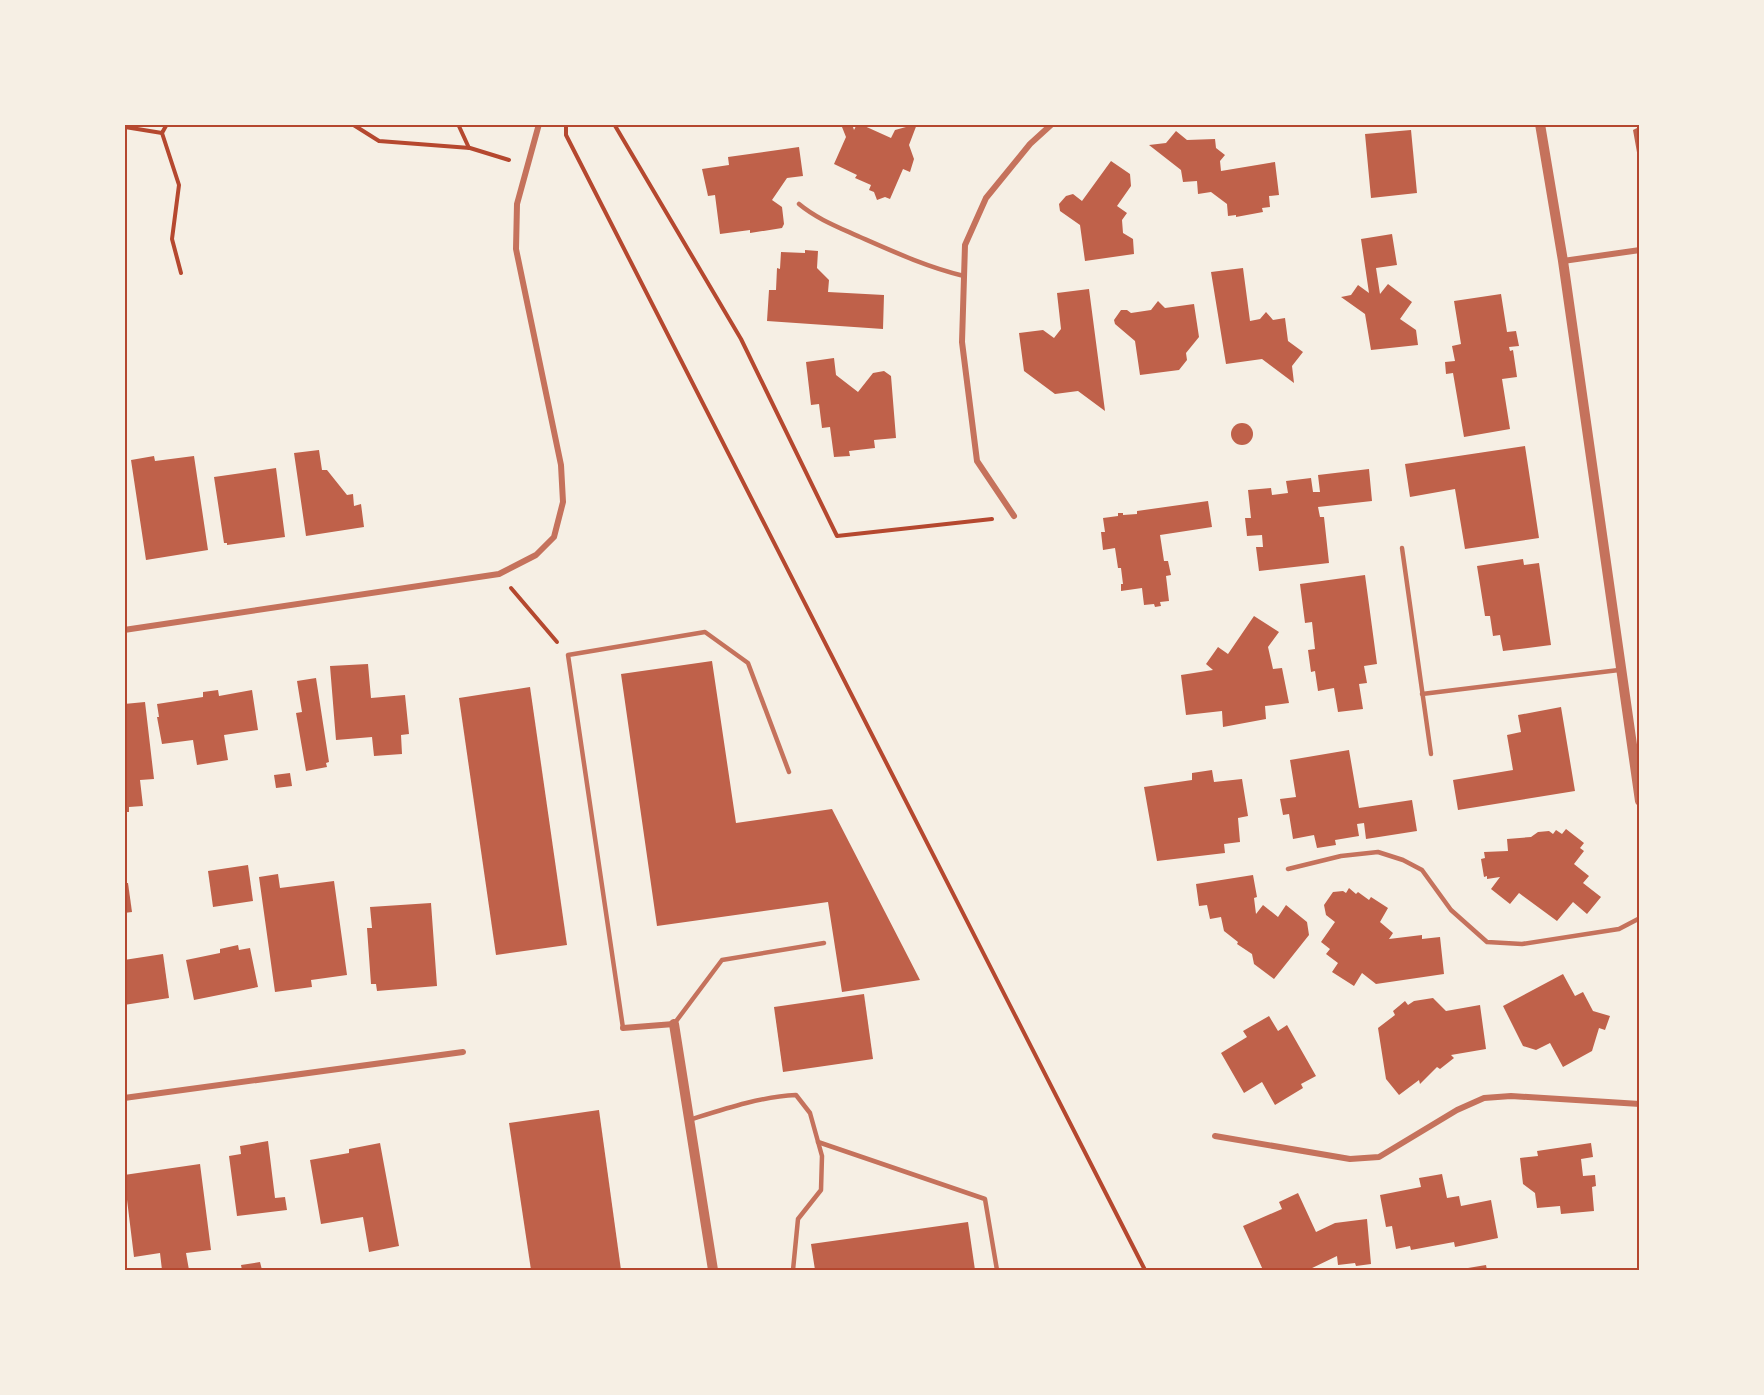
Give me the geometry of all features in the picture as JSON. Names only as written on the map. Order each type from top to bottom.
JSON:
[{"type":"street","points":[[124,630],[499,574],[537,555],[554,537],[563,502],[561,465],[516,249],[517,204],[539,124]]},
{"type":"street","points":[[1014,516],[977,461],[962,342],[965,245],[986,198],[1030,144],[1052,124]]},
{"type":"street","points":[[1540,124],[1563,261],[1619,670],[1640,801]]},
{"type":"street","points":[[1563,261],[1640,250]]},
{"type":"street","points":[[623,1028],[674,1024],[713,1270]]},
{"type":"street","points":[[124,1098],[463,1053]]},
{"type":"street","points":[[1215,1136],[1350,1160],[1379,1157],[1457,1110],[1484,1098],[1511,1096],[1640,1104]]},
{"type":"lane","points":[[798,204],[813,215],[907,258],[935,269],[964,276]]},
{"type":"lane","points":[[1402,548],[1431,754]]},
{"type":"lane","points":[[623,1028],[568,655],[705,632],[748,663],[789,772]]},
{"type":"lane","points":[[1422,694],[1619,670]]},
{"type":"lane","points":[[1288,869],[1341,856],[1378,852],[1403,860],[1422,870],[1451,910],[1487,942],[1522,944],[1619,929],[1640,918]]},
{"type":"lane","points":[[674,1024],[722,960],[824,943]]},
{"type":"lane","points":[[689,1120],[740,1104],[796,1095],[810,1113],[822,1156],[821,1190],[798,1219],[793,1270]]},
{"type":"lane","points":[[818,1142],[985,1199],[997,1270]]},
{"type":"path","points":[[167,124],[162,133],[179,185],[172,239],[181,273]]},
{"type":"path","points":[[352,124],[379,141],[470,148],[527,166]]},
{"type":"path","points":[[458,124],[470,148]]},
{"type":"path","points":[[566,124],[566,135],[1145,1270]]},
{"type":"path","points":[[614,124],[741,339],[837,536],[1014,516]]},
{"type":"path","points":[[126,126],[162,133]]},
{"type":"path","points":[[499,574],[568,655]]},
{"type":"building","points":[[852,124],[854,130],[857,124],[860,124],[891,138],[895,130],[917,124],[909,145],[914,159],[910,172],[903,169],[890,199],[885,197],[877,200],[874,192],[869,190],[871,185],[855,178],[857,175],[834,164],[846,137],[842,127]]},
{"type":"building","points":[[1637,124],[1640,124],[1638,158],[1633,130],[1637,128]]},
{"type":"building","points":[[1411,130],[1417,193],[1371,198],[1365,134]]},
{"type":"building","points":[[1176,131],[1187,140],[1215,139],[1216,148],[1225,155],[1220,161],[1221,171],[1275,162],[1279,195],[1269,196],[1270,207],[1262,208],[1263,212],[1236,217],[1236,215],[1228,216],[1227,204],[1211,192],[1198,194],[1197,181],[1183,182],[1181,170],[1149,145],[1166,143]]},
{"type":"building","points":[[799,147],[803,176],[787,178],[772,200],[782,207],[784,224],[782,228],[750,233],[750,230],[720,234],[715,195],[708,196],[702,169],[729,165],[728,157]]},
{"type":"building","points":[[1111,161],[1130,174],[1131,186],[1117,206],[1127,213],[1122,220],[1123,233],[1133,239],[1134,254],[1085,261],[1080,225],[1060,211],[1059,204],[1066,196],[1073,194],[1082,201]]},
{"type":"building","points":[[1392,234],[1397,265],[1376,268],[1380,294],[1388,284],[1412,302],[1400,319],[1416,330],[1418,345],[1371,350],[1365,314],[1341,297],[1351,295],[1358,285],[1369,293],[1361,239]]},
{"type":"building","points":[[805,250],[818,251],[817,268],[829,280],[828,292],[884,295],[883,329],[767,321],[769,290],[776,290],[777,268],[780,269],[781,252],[805,253]]},
{"type":"building","points":[[1243,268],[1250,321],[1260,319],[1266,312],[1273,320],[1285,318],[1288,341],[1303,352],[1292,366],[1294,383],[1262,359],[1226,364],[1211,272]]},
{"type":"building","points":[[1089,289],[1105,411],[1078,391],[1055,394],[1024,371],[1019,333],[1043,330],[1054,338],[1061,329],[1057,293]]},
{"type":"building","points":[[1501,294],[1507,332],[1516,331],[1519,346],[1509,347],[1510,351],[1513,350],[1517,377],[1502,379],[1510,429],[1464,437],[1453,373],[1446,374],[1445,362],[1455,361],[1452,346],[1461,344],[1454,301]]},
{"type":"building","points":[[1158,301],[1165,308],[1194,304],[1199,337],[1186,353],[1187,360],[1179,370],[1140,375],[1135,341],[1115,324],[1114,320],[1121,310],[1131,313],[1151,310]]},
{"type":"building","points":[[834,358],[836,375],[858,392],[873,373],[884,371],[891,376],[896,438],[874,440],[875,448],[849,451],[850,456],[834,457],[830,427],[822,428],[819,404],[811,405],[806,362]]},
{"type":"building","points":[[1242,423],[1252,430],[1253,434],[1246,444],[1242,445],[1232,438],[1231,434],[1238,424]]},
{"type":"building","points":[[1525,446],[1539,538],[1465,549],[1455,489],[1410,497],[1405,464]]},
{"type":"building","points":[[319,450],[322,470],[327,470],[347,495],[353,494],[354,506],[361,504],[364,527],[306,536],[294,453]]},
{"type":"building","points":[[154,456],[155,461],[194,456],[208,550],[146,560],[131,460]]},
{"type":"building","points":[[276,468],[285,537],[227,545],[224,543],[214,477]]},
{"type":"building","points":[[1369,469],[1372,501],[1318,507],[1320,517],[1324,517],[1329,563],[1259,571],[1256,547],[1263,547],[1262,535],[1247,536],[1245,518],[1251,518],[1248,490],[1271,488],[1272,495],[1288,493],[1286,481],[1311,478],[1313,492],[1320,492],[1318,475]]},
{"type":"building","points":[[1208,501],[1212,527],[1160,535],[1164,561],[1168,561],[1171,575],[1166,576],[1169,601],[1160,602],[1161,606],[1155,607],[1154,604],[1144,605],[1142,588],[1121,591],[1121,584],[1123,584],[1121,568],[1118,568],[1115,548],[1103,550],[1101,532],[1105,532],[1103,518],[1118,516],[1118,513],[1137,514],[1137,511]]},
{"type":"building","points":[[1523,559],[1524,565],[1539,563],[1551,645],[1503,651],[1500,635],[1493,636],[1490,616],[1485,616],[1477,566]]},
{"type":"building","points":[[1365,575],[1377,664],[1364,666],[1367,683],[1359,684],[1363,709],[1338,712],[1334,688],[1318,691],[1315,671],[1311,672],[1308,650],[1315,649],[1312,622],[1305,623],[1300,584]]},
{"type":"building","points":[[1254,616],[1279,632],[1268,647],[1273,669],[1282,668],[1289,703],[1265,706],[1266,719],[1223,727],[1222,711],[1186,715],[1181,675],[1213,670],[1206,664],[1218,647],[1228,654]]},
{"type":"building","points":[[712,661],[736,823],[832,809],[920,980],[842,992],[828,902],[657,926],[621,674]]},
{"type":"building","points":[[368,664],[371,698],[405,695],[409,734],[401,735],[402,754],[374,756],[372,737],[336,740],[330,666]]},
{"type":"building","points":[[316,678],[329,762],[326,763],[327,767],[306,771],[296,713],[302,712],[297,681]]},
{"type":"building","points":[[530,687],[567,945],[496,955],[459,698]]},
{"type":"building","points":[[218,690],[219,696],[252,690],[258,730],[224,735],[228,760],[197,765],[193,740],[162,744],[157,704],[203,697],[203,692]]},
{"type":"building","points":[[145,702],[154,779],[140,780],[143,806],[129,807],[129,812],[124,812],[124,704]]},
{"type":"building","points":[[1561,707],[1575,791],[1458,810],[1453,780],[1513,770],[1507,735],[1521,732],[1518,715]]},
{"type":"building","points":[[1349,750],[1359,808],[1412,800],[1417,831],[1366,839],[1364,823],[1357,824],[1359,836],[1335,840],[1336,845],[1317,848],[1314,835],[1293,839],[1289,814],[1283,815],[1280,799],[1296,797],[1290,760]]},
{"type":"building","points":[[1212,770],[1214,782],[1242,779],[1248,816],[1238,818],[1240,842],[1224,844],[1225,853],[1157,861],[1144,787],[1192,780],[1192,773]]},
{"type":"building","points":[[290,773],[292,786],[276,788],[274,775]]},
{"type":"building","points":[[1566,829],[1584,843],[1580,848],[1584,851],[1574,864],[1589,876],[1583,883],[1601,897],[1587,914],[1573,902],[1557,921],[1519,893],[1510,904],[1491,889],[1500,877],[1487,879],[1487,876],[1484,877],[1481,859],[1485,858],[1484,852],[1508,851],[1507,839],[1531,837],[1538,832],[1549,831],[1553,834],[1556,830],[1562,834]]},
{"type":"building","points":[[248,865],[253,901],[213,907],[208,871]]},
{"type":"building","points":[[278,874],[280,888],[334,881],[347,975],[311,980],[312,987],[275,992],[259,877]]},
{"type":"building","points":[[1253,875],[1257,897],[1254,898],[1256,914],[1263,905],[1278,917],[1286,905],[1307,922],[1309,935],[1274,979],[1254,964],[1252,954],[1224,931],[1221,917],[1210,919],[1207,905],[1199,906],[1196,884]]},
{"type":"building","points":[[124,883],[128,883],[132,912],[124,913]]},
{"type":"building","points":[[1349,888],[1356,894],[1358,892],[1369,900],[1371,897],[1388,908],[1380,922],[1393,933],[1389,939],[1422,935],[1422,939],[1440,937],[1444,974],[1376,984],[1362,973],[1354,986],[1332,972],[1338,963],[1326,954],[1330,949],[1321,942],[1335,922],[1326,915],[1324,905],[1333,892],[1346,893]]},
{"type":"building","points":[[431,903],[437,986],[377,991],[376,984],[371,984],[367,928],[372,928],[370,907]]},
{"type":"building","points":[[238,945],[239,950],[250,948],[258,987],[194,1000],[186,960],[220,953],[220,949]]},
{"type":"building","points":[[163,954],[169,998],[124,1005],[124,960]]},
{"type":"building","points":[[1563,974],[1575,996],[1583,992],[1593,1011],[1610,1016],[1605,1030],[1599,1028],[1592,1051],[1563,1067],[1550,1043],[1536,1050],[1523,1046],[1503,1006]]},
{"type":"building","points":[[864,994],[873,1059],[783,1072],[774,1007]]},
{"type":"building","points":[[1433,998],[1446,1011],[1480,1005],[1486,1049],[1451,1055],[1454,1058],[1440,1069],[1437,1067],[1420,1084],[1419,1080],[1399,1095],[1386,1079],[1378,1028],[1395,1015],[1393,1011],[1405,1001],[1408,1005],[1414,1001]]},
{"type":"building","points":[[1269,1016],[1278,1031],[1287,1025],[1316,1076],[1301,1084],[1303,1088],[1275,1105],[1262,1082],[1244,1093],[1221,1053],[1247,1037],[1243,1031]]},
{"type":"building","points":[[599,1110],[621,1270],[531,1270],[509,1123]]},
{"type":"building","points":[[268,1141],[275,1198],[285,1197],[287,1210],[237,1216],[229,1156],[241,1154],[240,1146]]},
{"type":"building","points":[[380,1143],[399,1246],[369,1252],[363,1217],[321,1224],[310,1160],[349,1153],[349,1149]]},
{"type":"building","points":[[1591,1143],[1593,1157],[1581,1159],[1583,1176],[1595,1175],[1596,1186],[1592,1187],[1594,1211],[1561,1214],[1560,1206],[1537,1208],[1535,1193],[1523,1184],[1520,1158],[1538,1156],[1537,1151]]},
{"type":"building","points":[[200,1164],[211,1250],[186,1253],[189,1270],[162,1270],[160,1253],[134,1257],[124,1175]]},
{"type":"building","points":[[1442,1174],[1447,1198],[1459,1196],[1461,1206],[1491,1200],[1498,1238],[1455,1247],[1454,1242],[1411,1250],[1410,1246],[1396,1249],[1392,1226],[1386,1227],[1380,1195],[1421,1187],[1419,1178]]},
{"type":"building","points":[[1298,1193],[1316,1232],[1335,1223],[1367,1219],[1371,1264],[1338,1265],[1337,1256],[1308,1270],[1263,1270],[1243,1226],[1282,1209],[1279,1202]]},
{"type":"building","points":[[968,1222],[975,1270],[815,1270],[811,1244]]},
{"type":"building","points":[[260,1262],[262,1270],[242,1270],[241,1265]]},
{"type":"building","points":[[1486,1265],[1487,1270],[1468,1270],[1468,1268]]}]
